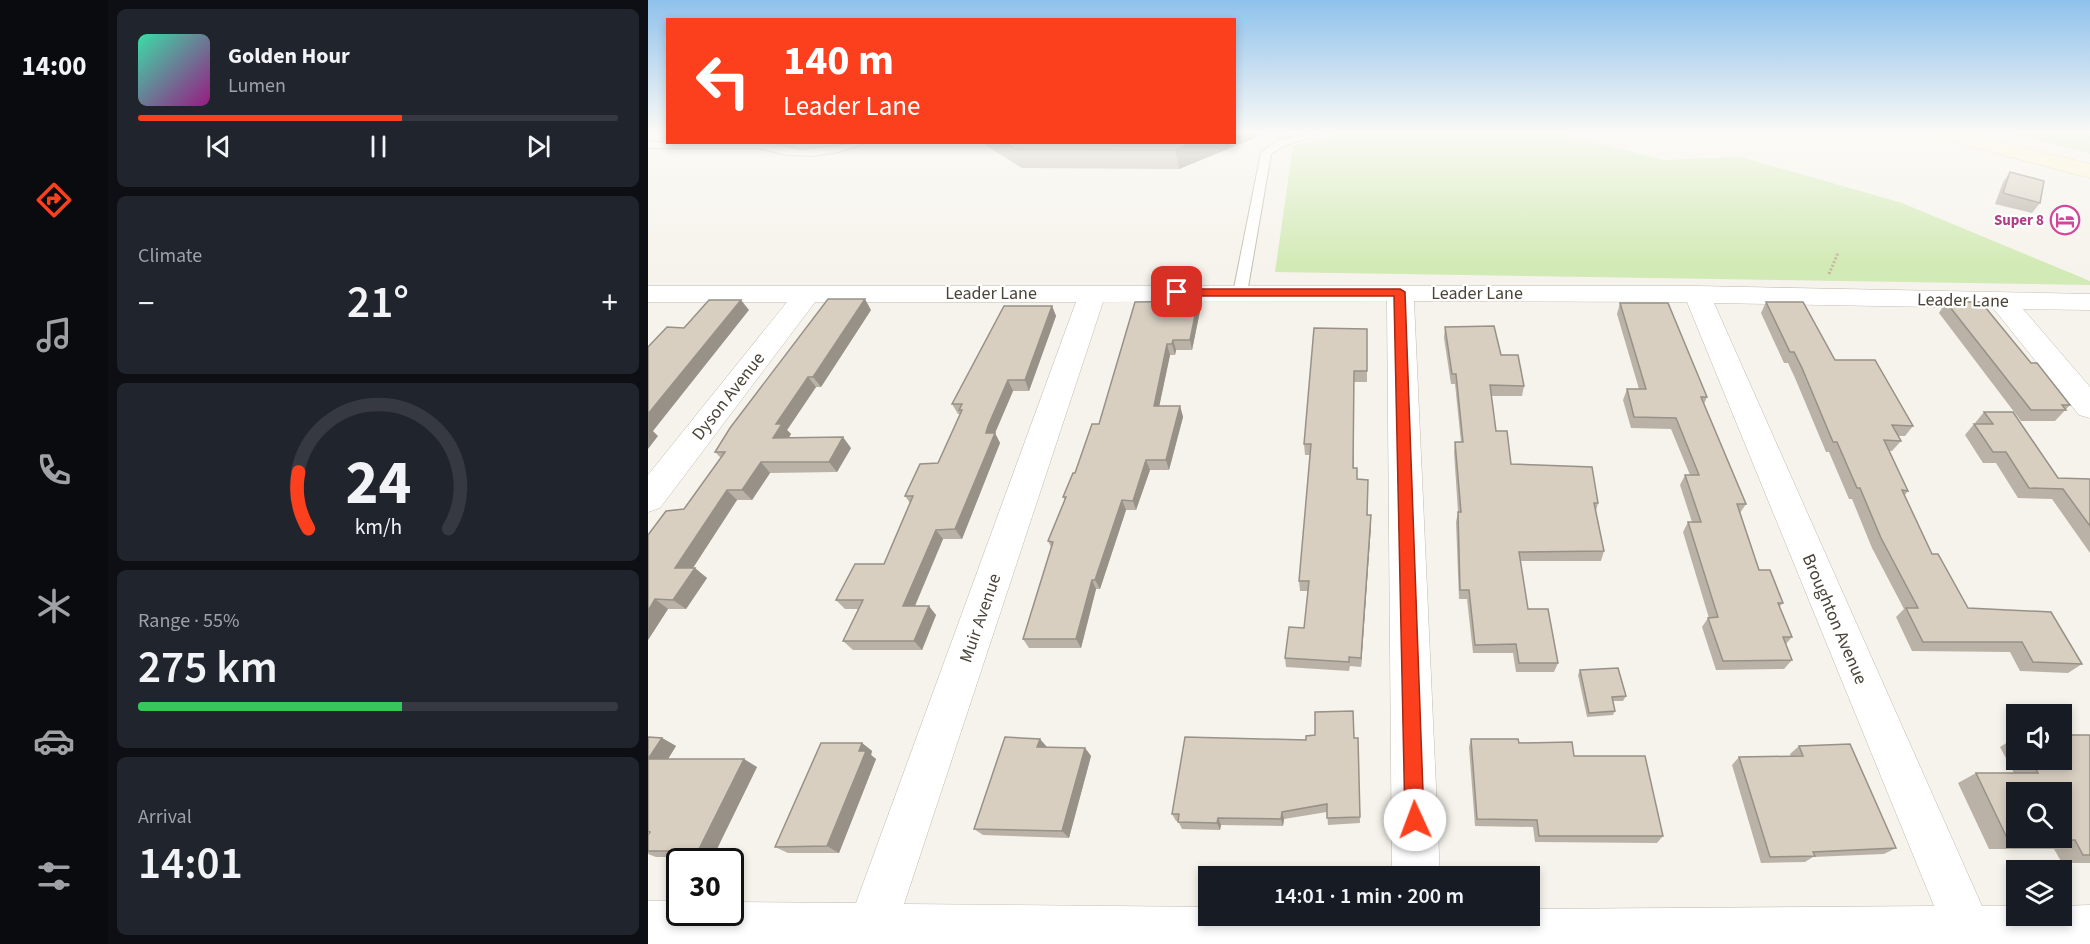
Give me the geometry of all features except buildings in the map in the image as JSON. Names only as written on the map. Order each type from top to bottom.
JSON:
[{"type":"street","name":"Muir Avenue","points":[[869,937],[1093,292]]},
{"type":"street","name":"Leader Lane","points":[[648,294],[1400,292],[1696,294],[2090,302]]},
{"type":"street","points":[[1400,292],[1416,866]]},
{"type":"street","name":"Dyson Avenue","points":[[648,499],[807,294]]},
{"type":"street","name":"Broughton Avenue","points":[[1696,294],[1971,937]]},
{"type":"street","points":[[2001,301],[2090,407]]},
{"type":"street","points":[[648,925],[869,937],[1418,931],[1971,937],[2090,930]]},
{"type":"lane","points":[[1240,292],[1261,178]]},
{"type":"path","points":[[1826,278],[1832,271],[1838,253]]},
{"type":"green space","points":[[1288,178],[1815,178],[1902,203],[2090,281],[2090,285],[1275,272]]},
{"type":"place","name":"Super 8","points":[[2065,220]]},
{"type":"route","points":[[1177,292],[1400,292],[1415,820]]}]
